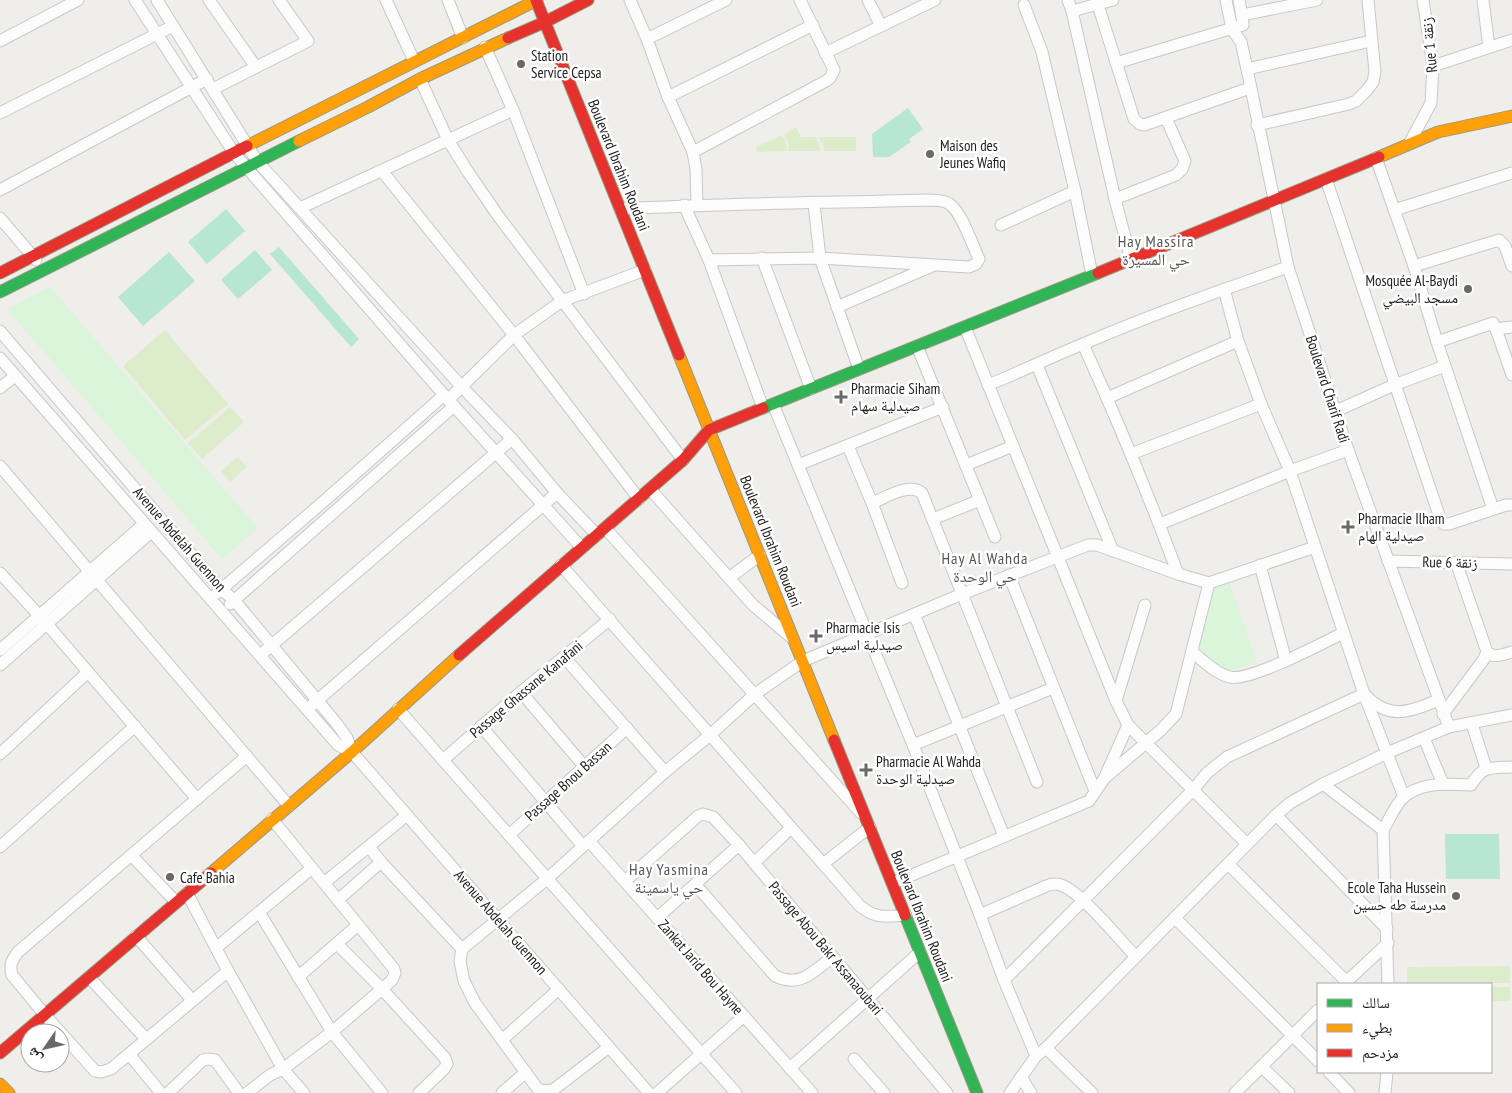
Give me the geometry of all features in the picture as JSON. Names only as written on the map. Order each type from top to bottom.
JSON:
[{"type":"street","points":[[0,41],[78,0]]},
{"type":"street","points":[[136,0],[234,153],[449,400],[582,548]]},
{"type":"street","points":[[157,0],[257,161],[462,387],[512,439],[557,493],[601,532],[754,694],[868,823],[823,864]]},
{"type":"street","points":[[209,0],[256,67]]},
{"type":"street","points":[[0,190],[192,89],[256,67],[308,42],[279,0]]},
{"type":"street","points":[[386,0],[414,61]]},
{"type":"street","points":[[448,0],[463,38]]},
{"type":"street","points":[[0,273],[248,145],[536,0]]},
{"type":"street","name":"Boulevard Ibrahim Roudani","points":[[536,0],[906,915],[973,1091]]},
{"type":"street","points":[[0,292],[420,79],[485,47],[545,22],[588,0]]},
{"type":"street","points":[[630,0],[668,96],[693,152],[696,169],[697,205]]},
{"type":"street","points":[[647,39],[726,0]]},
{"type":"street","points":[[693,152],[830,78],[834,70],[800,0]]},
{"type":"street","points":[[868,0],[881,26]]},
{"type":"street","points":[[825,52],[881,26],[912,5],[935,0]]},
{"type":"street","points":[[1068,0],[1130,260]]},
{"type":"street","points":[[1072,11],[1113,0]]},
{"type":"street","points":[[1226,0],[1239,23]]},
{"type":"street","points":[[1239,0],[1239,23]]},
{"type":"street","points":[[1116,63],[1317,0]]},
{"type":"street","points":[[1258,125],[1349,104],[1362,96],[1373,82],[1375,72],[1368,0]]},
{"type":"street","name":"Rue 1 زنقة","points":[[1409,144],[1432,103],[1433,66],[1423,0]]},
{"type":"street","points":[[1483,0],[1489,47]]},
{"type":"street","points":[[1024,5],[1042,52],[1075,191],[1092,275]]},
{"type":"street","points":[[1098,5],[1136,122],[1144,126],[1250,88]]},
{"type":"street","name":"Boulevard Charif Radi","points":[[1239,23],[1240,42],[1288,267],[1348,450],[1449,727]]},
{"type":"street","points":[[0,113],[173,26]]},
{"type":"street","points":[[668,96],[813,26]]},
{"type":"street","points":[[1433,66],[1512,40]]},
{"type":"street","points":[[1247,69],[1371,41]]},
{"type":"street","points":[[485,47],[513,110],[584,294]]},
{"type":"street","points":[[420,79],[448,140],[499,217],[683,460]]},
{"type":"street","points":[[300,208],[513,110]]},
{"type":"street","points":[[0,1053],[352,752],[561,565],[683,460],[710,430],[1273,202],[1438,132],[1512,116]]},
{"type":"street","points":[[1114,198],[1182,170],[1185,161],[1166,118]]},
{"type":"street","points":[[1376,158],[1414,266],[1436,342],[1493,509]]},
{"type":"street","points":[[382,171],[514,335],[639,499]]},
{"type":"street","points":[[1394,210],[1512,173]]},
{"type":"street","points":[[1326,179],[1441,522],[1449,524],[1506,504],[1512,505]]},
{"type":"street","points":[[1001,225],[1075,191]]},
{"type":"street","points":[[620,209],[684,205],[814,204],[928,200],[949,203],[958,214],[979,260],[976,264],[969,267],[820,258],[708,260]]},
{"type":"street","points":[[814,204],[820,258],[859,369]]},
{"type":"street","points":[[684,205],[768,406],[798,465],[913,745],[1004,980],[1036,1056]]},
{"type":"street","points":[[0,218],[44,269]]},
{"type":"street","points":[[1414,266],[1499,240],[1505,246],[1512,266]]},
{"type":"street","points":[[762,258],[811,389]]},
{"type":"street","points":[[837,307],[934,265]]},
{"type":"street","points":[[988,384],[1037,365],[1083,344],[1224,289],[1288,267]]},
{"type":"street","points":[[222,613],[449,400],[514,335],[562,301],[645,270]]},
{"type":"street","points":[[1224,289],[1238,341],[1261,404],[1290,471],[1364,694],[1404,797]]},
{"type":"street","points":[[1436,342],[1493,323],[1512,375]]},
{"type":"street","points":[[965,327],[1116,701],[1128,725],[1247,844]]},
{"type":"street","points":[[1496,330],[1512,327]]},
{"type":"street","name":"Avenue Abdelah Guennon","points":[[0,331],[221,588],[234,600],[347,738],[352,752],[650,1093]]},
{"type":"street","points":[[1107,398],[1238,341]]},
{"type":"street","points":[[1083,344],[1160,524],[1178,574]]},
{"type":"street","points":[[917,346],[995,537]]},
{"type":"street","name":"Avenue Abdelah Guennon","points":[[0,358],[338,745],[352,752]]},
{"type":"street","points":[[1037,365],[1113,551]]},
{"type":"street","points":[[1336,411],[1394,385],[1445,366]]},
{"type":"street","points":[[0,388],[15,376]]},
{"type":"street","points":[[211,599],[221,588],[323,502],[449,400]]},
{"type":"street","points":[[1131,454],[1261,404]]},
{"type":"street","points":[[798,465],[943,407]]},
{"type":"street","points":[[260,656],[512,439]]},
{"type":"street","points":[[848,446],[902,583]]},
{"type":"street","points":[[966,465],[1012,446]]},
{"type":"street","points":[[1160,524],[1290,471],[1348,450]]},
{"type":"street","points":[[0,466],[289,806]]},
{"type":"street","points":[[650,488],[753,605],[795,641]]},
{"type":"street","points":[[872,503],[914,488],[922,493],[1037,782]]},
{"type":"street","points":[[307,710],[557,493]]},
{"type":"street","points":[[932,519],[980,500]]},
{"type":"street","points":[[0,650],[42,619],[148,528]]},
{"type":"street","points":[[609,1047],[553,1090],[542,1091],[537,1088],[474,1003],[464,982],[460,961],[462,949],[548,878],[754,694],[803,661],[962,594],[1088,545],[1097,545],[1209,583],[1315,547]]},
{"type":"street","points":[[729,578],[760,555]]},
{"type":"street","name":"Rue 6 زنقة","points":[[1388,561],[1456,562],[1511,566]]},
{"type":"street","points":[[1456,562],[1487,652],[1495,656],[1512,652]]},
{"type":"street","points":[[561,565],[860,906],[880,917],[906,915]]},
{"type":"street","points":[[1260,565],[1286,661]]},
{"type":"street","points":[[0,573],[198,799]]},
{"type":"street","points":[[1009,575],[1095,791]]},
{"type":"street","points":[[893,883],[1089,801],[1104,779],[1161,730],[1176,714],[1209,583]]},
{"type":"street","points":[[1116,701],[1146,605]]},
{"type":"street","points":[[914,614],[1004,836]]},
{"type":"street","points":[[0,665],[42,619]]},
{"type":"street","name":"Passage Ghassane Kanafani","points":[[443,760],[520,692],[610,619]]},
{"type":"street","points":[[1192,652],[1229,677],[1240,678],[1286,661],[1343,632]]},
{"type":"street","points":[[1444,714],[1484,659],[1487,652]]},
{"type":"street","points":[[564,657],[665,772]]},
{"type":"street","points":[[0,754],[88,672]]},
{"type":"street","points":[[913,745],[1053,688]]},
{"type":"street","points":[[520,692],[584,766]]},
{"type":"street","points":[[1364,694],[1374,704],[1394,712],[1420,708],[1438,700]]},
{"type":"street","points":[[1004,980],[1193,790],[1207,773],[1226,757],[1364,694]]},
{"type":"street","points":[[398,709],[736,1093]]},
{"type":"street","points":[[1010,1093],[1036,1056],[1290,803],[1323,784],[1387,753],[1449,727],[1512,715]]},
{"type":"street","points":[[1472,724],[1486,768]]},
{"type":"street","points":[[1104,779],[1128,725]]},
{"type":"street","points":[[0,847],[135,726]]},
{"type":"street","name":"Zankat Jarid Bou Hayne","points":[[482,726],[545,802],[625,881],[812,1093]]},
{"type":"street","name":"Passage Bnou Bassan","points":[[508,835],[627,728]]},
{"type":"street","points":[[1424,738],[1443,784]]},
{"type":"street","points":[[228,971],[106,1072],[95,1071],[45,1015],[12,975],[10,968],[12,959],[25,945],[132,856],[247,756]]},
{"type":"street","points":[[1388,983],[1384,830],[1400,801],[1419,788],[1443,784],[1471,785],[1478,774],[1486,768],[1512,767]]},
{"type":"street","points":[[1323,784],[1384,830]]},
{"type":"street","name":"Passage Abou Bakr Assanaoubari","points":[[625,881],[698,816],[702,814],[713,817],[869,998],[947,1093]]},
{"type":"street","points":[[324,883],[407,815]]},
{"type":"street","points":[[1276,815],[1387,928]]},
{"type":"street","points":[[247,1093],[332,1032],[394,977],[394,969],[272,820]]},
{"type":"street","points":[[754,863],[791,828]]},
{"type":"street","points":[[658,918],[739,845]]},
{"type":"street","points":[[369,847],[462,949]]},
{"type":"street","points":[[132,856],[176,902]]},
{"type":"street","points":[[338,900],[381,862]]},
{"type":"street","points":[[1228,864],[1346,983],[1388,943]]},
{"type":"street","points":[[216,948],[312,868]]},
{"type":"street","points":[[980,915],[1054,883],[1068,889],[1083,901],[1136,957]]},
{"type":"street","points":[[694,884],[775,976],[794,981],[812,973],[833,956]]},
{"type":"street","points":[[187,893],[283,1069],[304,1093]]},
{"type":"street","points":[[259,912],[332,1032],[382,1093]]},
{"type":"street","points":[[1175,918],[1317,1060]]},
{"type":"street","points":[[298,977],[358,925]]},
{"type":"street","points":[[136,936],[192,1000]]},
{"type":"street","points":[[337,944],[382,989],[444,1058],[446,1064],[444,1069],[420,1093]]},
{"type":"street","points":[[790,1068],[920,952]]},
{"type":"street","points":[[89,977],[146,1039]]},
{"type":"street","points":[[502,1040],[559,989]]},
{"type":"street","points":[[1235,1093],[1317,1011]]},
{"type":"street","points":[[657,1093],[744,1016]]},
{"type":"street","points":[[1046,1048],[1092,1093]]},
{"type":"street","points":[[129,1054],[161,1093]]},
{"type":"street","points":[[168,1093],[203,1060],[212,1059],[215,1060],[239,1093]]},
{"type":"street","points":[[854,1059],[884,1093]]},
{"type":"street","points":[[1262,1067],[1290,1093]]},
{"type":"street","points":[[502,1093],[526,1072]]},
{"type":"street","points":[[1330,1073],[1349,1093]]},
{"type":"street","points":[[1385,1093],[1387,1073]]},
{"type":"street","points":[[1021,1077],[1031,1093]]},
{"type":"street","points":[[0,1084],[9,1093]]},
{"type":"green space","points":[[908,108],[923,129],[909,139],[911,142],[889,157],[873,157],[872,134]]},
{"type":"green space","points":[[796,127],[801,137],[815,137],[819,143],[820,151],[788,151],[789,145],[784,134]]},
{"type":"green space","points":[[782,135],[787,151],[758,152],[756,150],[756,147]]},
{"type":"green space","points":[[818,137],[856,137],[856,151],[824,151]]},
{"type":"green space","points":[[226,209],[245,231],[207,264],[188,242]]},
{"type":"green space","points":[[279,247],[359,339],[351,347],[270,254]]},
{"type":"green space","points":[[255,250],[272,270],[238,299],[221,280]]},
{"type":"green space","points":[[169,252],[195,281],[143,326],[118,297]]},
{"type":"green space","points":[[50,287],[258,528],[222,559],[7,309]]},
{"type":"green space","points":[[165,330],[228,404],[185,440],[123,366]]},
{"type":"green space","points":[[230,407],[244,422],[202,459],[188,443]]},
{"type":"green space","points":[[238,457],[247,467],[230,482],[221,471]]},
{"type":"green space","points":[[1230,583],[1257,662],[1232,671],[1224,669],[1200,650],[1199,642],[1210,590]]},
{"type":"green space","points":[[1445,834],[1499,834],[1500,879],[1446,879]]},
{"type":"green space","points":[[1510,966],[1510,983],[1407,983],[1407,967]]},
{"type":"green space","points":[[1492,987],[1510,987],[1510,1001],[1492,1001]]},
{"type":"traffic: fast","points":[[0,292],[299,141]]},
{"type":"traffic: fast","points":[[763,408],[1098,273]]},
{"type":"traffic: fast","points":[[905,915],[977,1093]]},
{"type":"traffic: slow","points":[[247,146],[537,0]]},
{"type":"traffic: slow","points":[[299,141],[420,79],[508,38]]},
{"type":"traffic: slow","points":[[1379,157],[1438,132],[1512,116]]},
{"type":"traffic: slow","points":[[679,355],[834,740]]},
{"type":"traffic: slow","points":[[211,873],[352,752],[459,655]]},
{"type":"traffic: slow","points":[[0,1084],[9,1093]]},
{"type":"traffic: jam","points":[[536,0],[679,355]]},
{"type":"traffic: jam","points":[[508,38],[588,0]]},
{"type":"traffic: jam","points":[[0,273],[247,146]]},
{"type":"traffic: jam","points":[[1098,273],[1379,157]]},
{"type":"traffic: jam","points":[[459,655],[683,460],[709,430],[763,408]]},
{"type":"traffic: jam","points":[[834,740],[905,915]]},
{"type":"traffic: jam","points":[[0,1053],[211,873]]},
{"type":"place","name":"Station Service Cepsa","points":[[521,64]]},
{"type":"place","name":"Maison des Jeunes Wafiq","points":[[930,154]]},
{"type":"place","name":"Mosquée Al-Baydi مسجد البيضي","points":[[1468,289]]},
{"type":"place","name":"Pharmacie Siham صيدلية سهام","points":[[841,397]]},
{"type":"place","name":"Pharmacie Ilham صيدلية الهام","points":[[1348,527]]},
{"type":"place","name":"Pharmacie Isis صيدلية اسيس","points":[[816,636]]},
{"type":"place","name":"Pharmacie Al Wahda صيدلية الوحدة","points":[[866,770]]},
{"type":"place","name":"Cafe Bahia","points":[[170,877]]},
{"type":"place","name":"Ecole Taha Hussein مدرسة طه حسين","points":[[1456,896]]},
{"type":"district","name":"Hay Massira حي المسيرة","points":[[1156,250]]},
{"type":"district","name":"Hay Al Wahda حي الوحدة","points":[[985,567]]},
{"type":"district","name":"Hay Yasmina حي ياسمينة","points":[[669,878]]}]
